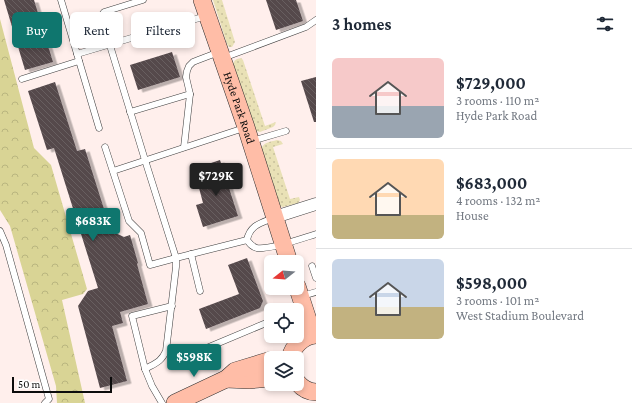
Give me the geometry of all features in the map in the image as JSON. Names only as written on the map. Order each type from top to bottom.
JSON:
[{"type":"street","name":"Hyde Park Road","points":[[205,8],[248,134],[287,255]]},
{"type":"street","points":[[275,217],[316,204]]},
{"type":"street","points":[[291,351],[303,339],[314,335],[304,294]]},
{"type":"street","points":[[176,403],[226,379],[234,371],[264,362]]},
{"type":"street","points":[[226,379],[249,380],[264,379]]},
{"type":"street","points":[[304,389],[314,393],[316,392]]},
{"type":"lane","points":[[61,0],[99,128]]},
{"type":"lane","points":[[104,12],[142,0]]},
{"type":"lane","points":[[123,40],[205,8]]},
{"type":"lane","points":[[184,147],[190,94],[186,77],[186,71],[189,66],[198,60],[220,55],[306,27],[316,20]]},
{"type":"lane","points":[[77,54],[99,48]]},
{"type":"lane","points":[[111,48],[176,258],[166,351],[159,362],[145,369]]},
{"type":"lane","points":[[22,79],[79,61]]},
{"type":"lane","points":[[130,112],[190,94]]},
{"type":"lane","points":[[113,171],[184,147],[248,134],[286,130]]},
{"type":"lane","points":[[105,147],[129,221],[141,233],[150,265],[248,240]]},
{"type":"lane","points":[[275,217],[252,228],[248,234],[248,240],[251,245],[258,248],[268,247],[316,234]]},
{"type":"lane","points":[[0,231],[6,245],[49,399],[45,403]]},
{"type":"lane","points":[[191,254],[200,291]]},
{"type":"lane","points":[[312,266],[316,278]]},
{"type":"lane","points":[[293,303],[303,295]]},
{"type":"lane","points":[[162,403],[152,386],[145,369],[132,316],[172,306]]},
{"type":"lane","points":[[197,352],[264,324]]},
{"type":"shaded area","points":[[213,0],[222,0],[235,42],[232,47],[229,47],[227,44]]},
{"type":"shaded area","points":[[241,58],[243,60],[265,126],[276,122],[273,127],[260,132],[254,129],[233,65],[236,60]]},
{"type":"shaded area","points":[[277,140],[281,141],[283,144],[273,147],[290,199],[299,197],[300,200],[298,203],[283,207],[280,206],[261,151],[265,144]]},
{"type":"green space","points":[[0,19],[34,148],[51,165],[87,289],[83,294],[62,300],[85,403],[57,403],[56,386],[10,226],[0,210]]},
{"type":"building","points":[[4,0],[34,0],[38,12],[12,12],[12,27]]},
{"type":"building","points":[[266,0],[296,0],[303,21],[276,30]]},
{"type":"building","points":[[18,48],[49,48],[53,62],[25,70]]},
{"type":"building","points":[[172,52],[180,77],[138,90],[130,65]]},
{"type":"building","points":[[316,77],[316,122],[314,122],[301,81]]},
{"type":"building","points":[[55,82],[77,151],[85,149],[111,231],[124,237],[130,235],[148,304],[120,312],[123,323],[112,326],[127,381],[100,388],[78,306],[88,291],[98,288],[54,148],[47,150],[28,91]]},
{"type":"building","points":[[220,160],[238,216],[203,227],[196,205],[203,203],[199,188],[208,185],[202,166]]},
{"type":"building","points":[[247,258],[263,301],[260,308],[206,329],[199,309],[239,294],[228,265]]}]
